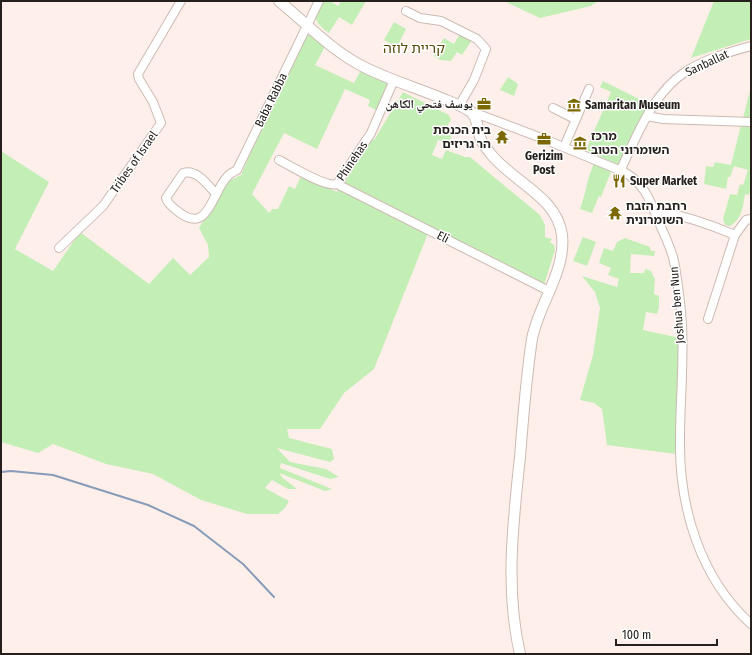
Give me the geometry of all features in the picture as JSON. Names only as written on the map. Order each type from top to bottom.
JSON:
[{"type":"street","name":"Tribes of Israel","points":[[59,248],[103,206],[161,123],[153,102],[139,79],[138,74],[181,1]]},
{"type":"street","points":[[279,1],[348,58],[394,80],[469,111],[474,115],[480,138],[489,152],[542,199],[554,213],[558,222],[562,236],[562,250],[549,291],[538,314],[531,344],[515,506],[512,590],[515,628],[520,654]]},
{"type":"street","name":"Baba Rabba","points":[[216,194],[198,176],[186,172],[183,173],[166,198],[167,202],[175,209],[190,219],[194,220],[202,217],[216,194],[226,177],[237,170],[319,1]]},
{"type":"street","points":[[406,11],[420,18],[441,21],[477,39],[486,49],[474,80],[460,106]]},
{"type":"street","name":"Sanballat","points":[[620,171],[647,116],[665,91],[685,72],[704,62],[751,46]]},
{"type":"street","name":"Phinehas","points":[[279,160],[322,182],[334,186],[338,184],[371,132],[394,80]]},
{"type":"street","points":[[564,147],[589,89]]},
{"type":"street","points":[[553,108],[575,119]]},
{"type":"street","name":"Joshua ben Nun","points":[[469,111],[564,147],[620,171],[640,184],[647,194],[673,257],[682,326],[680,440],[681,472],[686,503],[694,533],[712,576],[725,596],[751,624]]},
{"type":"street","points":[[647,116],[663,119],[751,122]]},
{"type":"street","name":"Eli","points":[[338,184],[549,291]]},
{"type":"street","points":[[654,210],[671,213],[714,226],[735,236]]},
{"type":"street","points":[[708,319],[735,236],[746,220],[751,218]]},
{"type":"green space","points":[[323,1],[330,1],[338,6],[341,1],[366,1],[352,25],[339,17],[329,33],[320,26],[316,19],[317,11]]},
{"type":"green space","points":[[504,1],[598,1],[591,6],[540,18]]},
{"type":"green space","points":[[714,1],[751,1],[751,39],[691,58]]},
{"type":"green space","points":[[394,22],[406,29],[397,47],[384,40]]},
{"type":"green space","points":[[461,32],[472,40],[462,55],[457,52],[451,61],[440,60],[434,56],[434,53],[444,38],[454,44]]},
{"type":"green space","points":[[307,35],[314,36],[326,45],[315,65],[354,83],[362,68],[390,82],[376,110],[368,106],[370,100],[345,89],[317,149],[284,133],[252,194],[269,213],[272,209],[278,209],[289,186],[295,189],[301,176],[337,192],[338,189],[425,231],[427,236],[374,369],[344,393],[320,429],[287,429],[289,438],[332,449],[334,459],[330,462],[277,448],[290,462],[326,469],[339,477],[330,479],[281,463],[280,468],[332,489],[325,491],[279,473],[297,489],[288,489],[272,480],[265,488],[289,501],[285,508],[278,514],[247,514],[201,500],[153,474],[106,464],[53,444],[38,453],[1,442],[1,151],[49,182],[15,249],[53,271],[80,232],[149,284],[173,258],[190,275],[209,257],[208,245],[199,228],[225,183],[241,175],[281,82],[303,38]]},
{"type":"green space","points":[[508,77],[518,84],[514,96],[500,90]]},
{"type":"green space","points":[[603,81],[651,105],[619,165],[586,150],[611,92],[600,87]]},
{"type":"green space","points":[[751,87],[751,118],[743,118]]},
{"type":"green space","points":[[403,92],[449,115],[451,120],[446,128],[454,131],[448,144],[438,140],[432,155],[442,159],[446,150],[465,157],[470,157],[540,215],[545,225],[545,237],[552,239],[550,242],[554,245],[555,250],[544,285],[344,184],[369,140],[371,137],[374,140]]},
{"type":"green space","points":[[741,125],[751,125],[751,187],[749,195],[745,194],[743,208],[737,220],[730,226],[725,225],[723,219],[730,194],[737,195],[740,184],[743,185],[748,170],[734,166],[730,177],[728,177],[726,189],[704,184],[706,166],[713,167],[715,162],[731,165]]},
{"type":"green space","points":[[594,163],[611,172],[601,197],[599,196],[592,213],[580,209]]},
{"type":"green space","points":[[583,237],[596,242],[587,266],[573,261]]},
{"type":"green space","points":[[625,238],[650,247],[651,251],[655,251],[654,256],[631,254],[630,273],[644,273],[645,269],[651,271],[655,279],[654,294],[659,296],[659,308],[657,314],[646,312],[643,330],[680,338],[676,454],[607,445],[602,409],[594,403],[580,400],[593,355],[600,308],[595,292],[582,276],[617,287],[619,279],[608,275],[611,268],[599,263],[604,248],[613,251],[617,242]]},
{"type":"waterway","points":[[1,472],[11,471],[53,475],[148,505],[194,526],[243,564],[274,597]]},
{"type":"place","name":"يوسف فتحي الكاهن","points":[[484,104]]},
{"type":"place","name":"Samaritan Museum","points":[[574,105]]},
{"type":"place","name":"בית הכנסת הר גריזים","points":[[502,137]]},
{"type":"place","name":"Gerizim Post","points":[[544,139]]},
{"type":"place","name":"מרכז השומרוני הטוב","points":[[580,143]]},
{"type":"place","name":"Super Market","points":[[619,181]]},
{"type":"place","name":"רחבת הזבח השומרונית","points":[[615,213]]},
{"type":"district","name":"קריית לוזה","points":[[414,48]]}]
